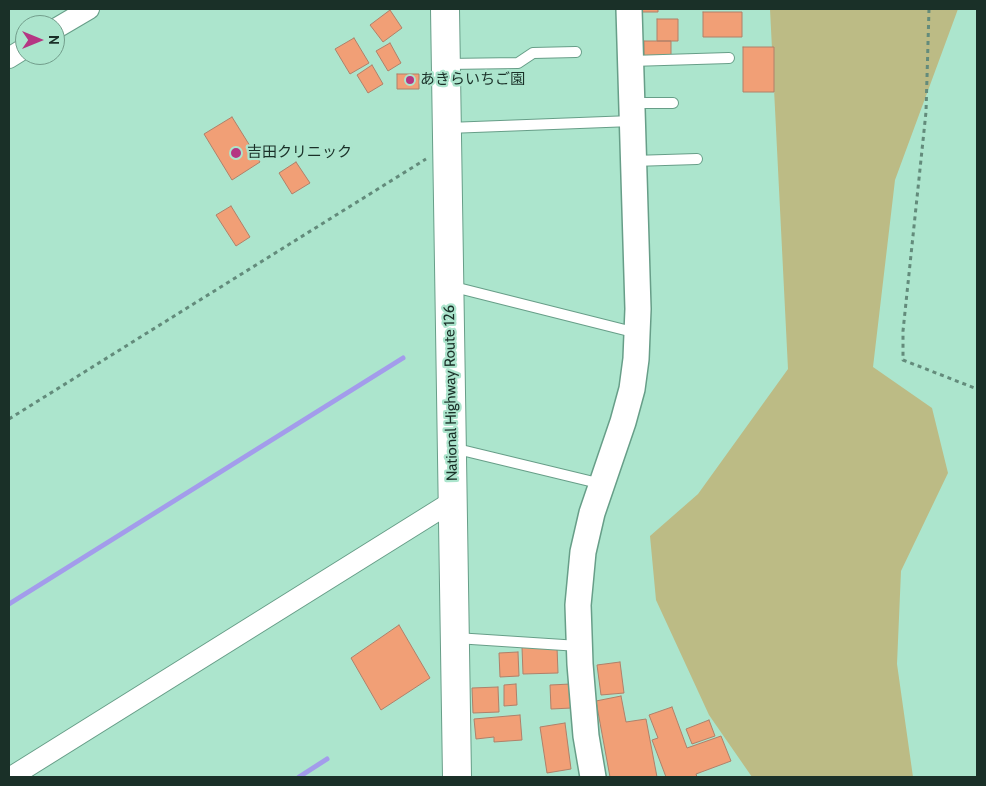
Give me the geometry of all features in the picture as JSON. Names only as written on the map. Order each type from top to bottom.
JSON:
[{"type":"highway","name":"National Highway Route 126","points":[[445,9],[457,777]]},
{"type":"street","points":[[65,24],[89,9]]},
{"type":"street","points":[[593,777],[586,736],[578,606],[583,552],[592,513],[632,389],[637,333],[630,9]]},
{"type":"street","points":[[11,777],[453,501]]},
{"type":"lane","points":[[446,64],[518,63],[533,53],[576,52]]},
{"type":"lane","points":[[631,62],[729,58]]},
{"type":"lane","points":[[447,137],[632,112],[673,104]]},
{"type":"lane","points":[[633,161],[697,159]]},
{"type":"lane","points":[[449,286],[637,333]]},
{"type":"lane","points":[[452,448],[602,484]]},
{"type":"lane","points":[[455,638],[579,646]]},
{"type":"path","points":[[929,9],[926,112],[903,331],[903,360],[977,389]]},
{"type":"path","points":[[9,419],[447,137]]},
{"type":"shaded area","points":[[770,9],[958,9],[895,180],[873,367],[932,408],[948,473],[901,571],[897,664],[913,777],[752,777],[709,715],[656,600],[650,536],[698,494],[788,369]]},
{"type":"building","points":[[639,9],[658,9],[658,12],[639,12]]},
{"type":"building","points":[[390,10],[402,28],[383,42],[370,25]]},
{"type":"building","points":[[703,12],[742,12],[742,37],[703,37]]},
{"type":"building","points":[[657,19],[678,19],[678,41],[657,41]]},
{"type":"building","points":[[354,38],[369,63],[350,74],[335,49]]},
{"type":"building","points":[[644,41],[671,41],[671,56],[644,56]]},
{"type":"building","points":[[390,43],[401,63],[388,71],[376,51]]},
{"type":"building","points":[[743,47],[774,47],[774,92],[743,92]]},
{"type":"building","points":[[372,65],[383,84],[368,93],[357,75]]},
{"type":"building","points":[[397,74],[419,74],[419,89],[397,89]]},
{"type":"building","points":[[232,117],[260,162],[232,180],[204,134]]},
{"type":"building","points":[[296,162],[310,183],[292,194],[279,173]]},
{"type":"building","points":[[231,206],[250,237],[236,246],[216,215]]},
{"type":"building","points":[[399,625],[430,678],[381,710],[351,658]]},
{"type":"building","points":[[522,647],[557,647],[558,673],[523,674]]},
{"type":"building","points":[[518,652],[519,676],[500,677],[499,653]]},
{"type":"building","points":[[620,662],[624,693],[601,695],[597,665]]},
{"type":"building","points":[[516,684],[517,705],[504,706],[504,685]]},
{"type":"building","points":[[571,684],[572,708],[551,709],[550,685]]},
{"type":"building","points":[[498,687],[499,712],[473,713],[472,688]]},
{"type":"building","points":[[621,696],[626,722],[646,719],[657,777],[610,777],[596,701]]},
{"type":"building","points":[[672,707],[687,748],[721,736],[731,761],[696,774],[697,777],[666,777],[652,740],[658,738],[649,715]]},
{"type":"building","points":[[520,715],[522,740],[494,742],[494,737],[476,739],[474,719]]},
{"type":"building","points":[[709,720],[715,736],[692,744],[686,729]]},
{"type":"building","points":[[565,723],[571,769],[547,773],[540,727]]},
{"type":"waterway","points":[[9,604],[403,358]]},
{"type":"waterway","points":[[299,777],[327,759]]},
{"type":"place","name":"あきらいちご園","points":[[410,80]]},
{"type":"place","name":"吉田クリニック","points":[[236,153]]}]
